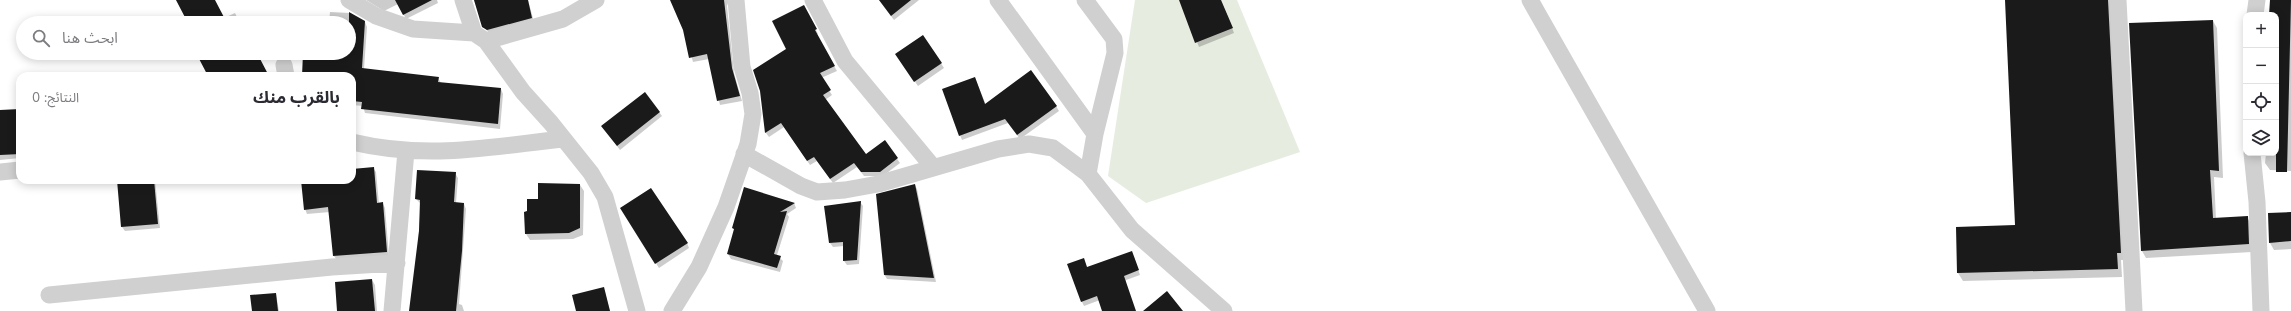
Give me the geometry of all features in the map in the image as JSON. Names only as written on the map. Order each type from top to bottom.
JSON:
[{"type":"street","points":[[349,0],[376,16],[413,29],[480,37],[563,19],[596,0]]},
{"type":"street","points":[[463,0],[480,37],[523,92],[564,139],[590,173],[605,197],[637,311]]},
{"type":"street","points":[[672,311],[699,268],[726,207],[748,144],[753,114],[750,93],[742,67],[736,0]]},
{"type":"street","points":[[812,0],[845,61],[933,167]]},
{"type":"street","points":[[998,0],[1095,134]]},
{"type":"street","points":[[1085,0],[1114,39],[1115,53],[1095,134],[1088,174]]},
{"type":"street","points":[[1530,0],[1707,311]]},
{"type":"street","points":[[2118,0],[2134,311]]},
{"type":"street","points":[[2255,12],[2257,0]]},
{"type":"street","points":[[356,143],[383,149],[406,151],[466,151],[564,139]]},
{"type":"street","points":[[744,154],[802,186],[817,192],[845,190],[878,184],[998,149],[1029,144],[1053,148],[1088,174],[1132,230],[1224,311]]},
{"type":"street","points":[[392,311],[406,151]]},
{"type":"street","points":[[2252,156],[2257,202],[2261,311]]},
{"type":"street","points":[[0,172],[16,170]]},
{"type":"street","points":[[49,294],[324,268],[397,263]]},
{"type":"shaded area","points":[[1135,0],[1237,0],[1300,152],[1146,203],[1108,176]]},
{"type":"building","points":[[176,0],[215,0],[223,16],[184,16]]},
{"type":"building","points":[[395,0],[432,0],[403,15]]},
{"type":"building","points":[[474,0],[528,0],[532,18],[487,30],[482,27]]},
{"type":"building","points":[[670,0],[724,0],[732,68],[740,96],[717,101],[707,54],[689,58],[683,30]]},
{"type":"building","points":[[879,0],[911,0],[891,16]]},
{"type":"building","points":[[1179,0],[1221,0],[1233,28],[1195,43]]},
{"type":"building","points":[[2005,0],[2108,0],[2121,253],[2117,253],[2118,269],[1957,273],[1956,227],[2015,225]]},
{"type":"building","points":[[2270,0],[2291,0],[2287,172],[2276,172],[2276,156],[2279,156],[2279,12],[2269,12]]},
{"type":"building","points":[[804,5],[817,29],[815,30],[835,66],[820,73],[831,90],[823,95],[866,154],[885,140],[898,158],[880,172],[861,172],[854,163],[830,179],[814,157],[807,161],[781,123],[765,133],[760,91],[753,70],[786,49],[772,21]]},
{"type":"building","points":[[349,12],[365,21],[362,68],[439,77],[438,82],[501,88],[498,124],[361,109],[362,102],[356,101],[356,72],[302,72],[303,60],[356,60],[356,16],[349,16]]},
{"type":"building","points":[[2213,20],[2219,171],[2210,170],[2213,218],[2248,216],[2249,244],[2141,251],[2129,23]]},
{"type":"building","points":[[923,35],[942,63],[914,82],[895,54]]},
{"type":"building","points":[[200,60],[261,60],[267,72],[206,72]]},
{"type":"building","points":[[1031,70],[1057,106],[1017,135],[1005,119],[959,136],[942,89],[975,77],[985,104]]},
{"type":"building","points":[[645,92],[660,112],[617,146],[601,126]]},
{"type":"building","points":[[16,109],[16,154],[0,155],[0,110]]},
{"type":"building","points":[[374,167],[377,203],[383,202],[387,252],[333,256],[328,207],[304,210],[301,184],[356,184],[356,169]]},
{"type":"building","points":[[417,170],[456,172],[454,202],[464,203],[462,251],[456,311],[409,311],[419,231],[420,200],[415,199]]},
{"type":"building","points":[[538,183],[580,184],[580,228],[569,233],[525,234],[524,212],[527,211],[527,199],[538,199]]},
{"type":"building","points":[[117,184],[154,184],[158,224],[121,227]]},
{"type":"building","points":[[915,184],[934,278],[884,275],[876,194]]},
{"type":"building","points":[[744,187],[795,203],[780,212],[787,211],[774,254],[781,256],[777,268],[727,254],[734,229],[732,228]]},
{"type":"building","points":[[651,188],[688,243],[655,264],[620,208]]},
{"type":"building","points":[[861,201],[857,260],[843,261],[843,242],[829,243],[824,206]]},
{"type":"building","points":[[2291,212],[2291,241],[2269,243],[2268,213]]},
{"type":"building","points":[[1132,251],[1139,270],[1124,276],[1136,311],[1102,311],[1097,296],[1081,302],[1067,264],[1084,258],[1087,267]]},
{"type":"building","points":[[372,279],[375,311],[337,311],[335,282]]},
{"type":"building","points":[[604,287],[610,311],[576,311],[572,295]]},
{"type":"building","points":[[1167,291],[1183,311],[1143,311]]},
{"type":"building","points":[[276,293],[278,311],[252,311],[250,295]]}]
